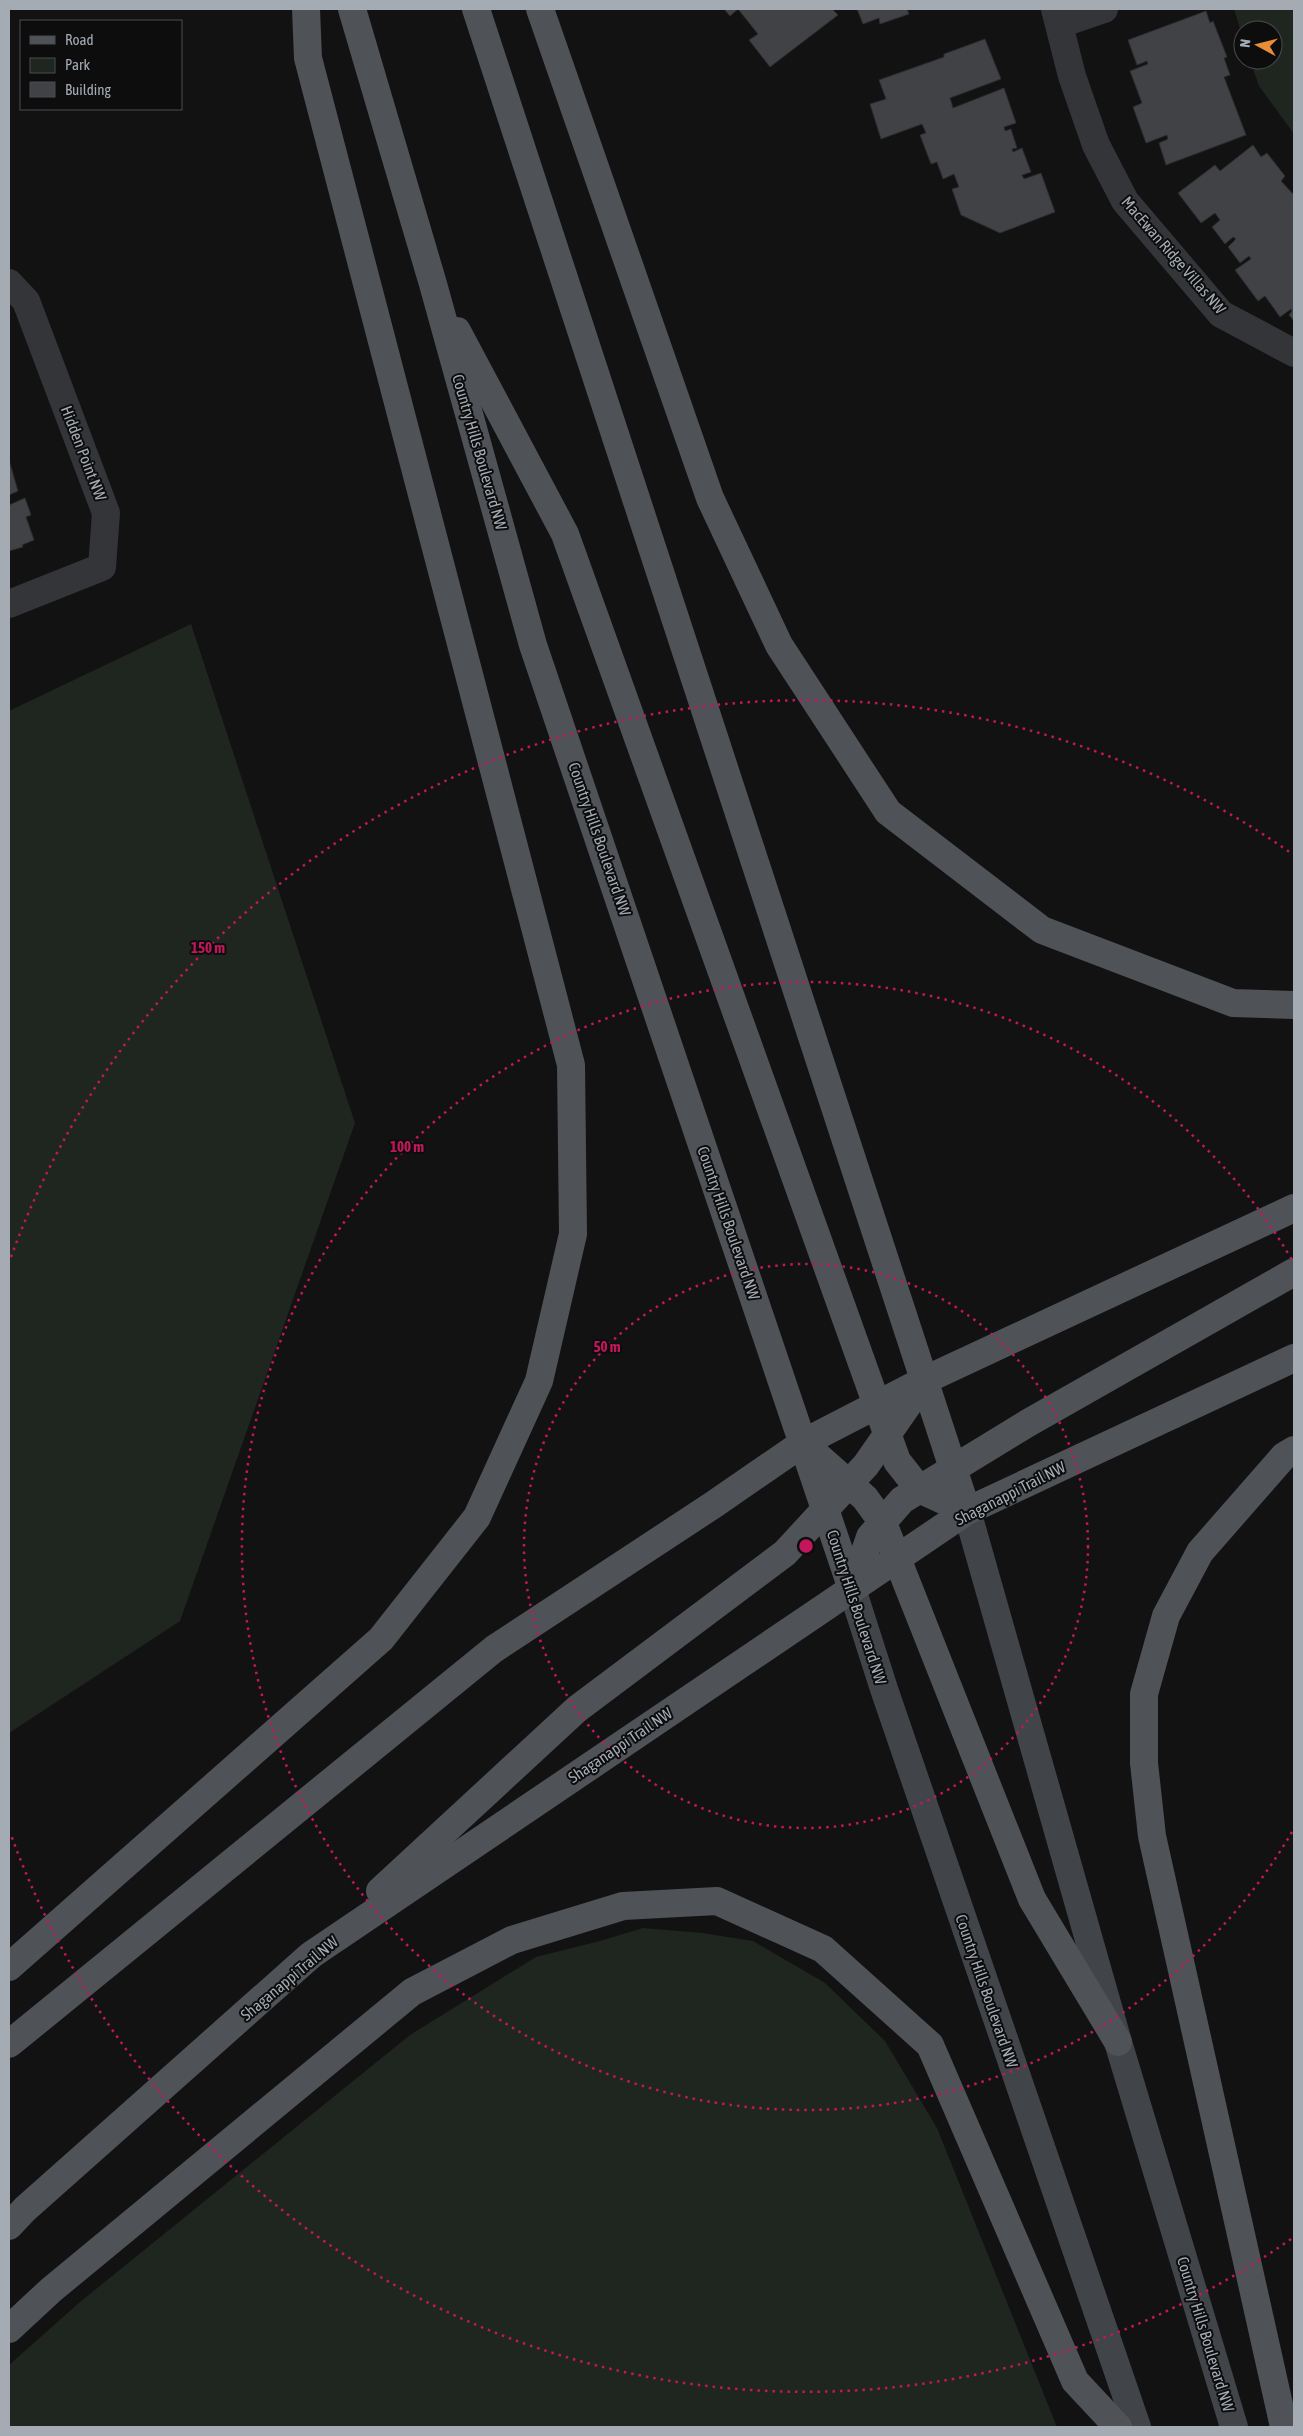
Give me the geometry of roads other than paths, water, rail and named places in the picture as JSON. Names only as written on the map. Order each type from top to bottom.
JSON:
[{"type":"main road","points":[[9,1967],[380,1639],[477,1517],[539,1382],[573,1234],[571,1065],[308,58],[306,9]]},
{"type":"main road","name":"Country Hills Boulevard NW","points":[[352,9],[534,645],[826,1509],[887,1698],[1137,2427]]},
{"type":"main road","name":"Country Hills Boulevard NW","points":[[476,9],[953,1467],[1118,2042],[1234,2427]]},
{"type":"main road","points":[[540,9],[710,498],[779,645],[888,812],[1042,930],[1233,1003],[1294,1005]]},
{"type":"main road","points":[[432,284],[566,534],[897,1461],[919,1489],[967,1512]]},
{"type":"main road","points":[[9,2044],[494,1649],[713,1505],[803,1442],[925,1380],[1294,1208]]},
{"type":"main road","points":[[852,1589],[870,1537],[902,1500],[953,1467],[1294,1272]]},
{"type":"main road","name":"Shaganappi Trail NW","points":[[9,2226],[25,2209],[311,1955],[896,1559],[967,1512],[1294,1358]]},
{"type":"main road","points":[[311,1955],[577,1709],[785,1553],[866,1465],[925,1380]]},
{"type":"main road","points":[[803,1442],[865,1498],[883,1523],[1032,1900],[1118,2042]]},
{"type":"main road","points":[[1284,2427],[1152,1836],[1144,1763],[1144,1694],[1166,1616],[1200,1552],[1284,1456],[1294,1450]]},
{"type":"main road","points":[[9,2329],[51,2290],[412,1992],[512,1940],[622,1906],[717,1901],[823,1949],[930,2045],[1075,2381],[1118,2427]]},
{"type":"street","points":[[1058,16],[1104,9]]},
{"type":"street","name":"MacEwan Ridge Villas NW","points":[[1058,16],[1072,76],[1096,145],[1125,201],[1221,314],[1294,353]]},
{"type":"street","name":"Hidden Point NW","points":[[9,283],[26,301],[106,513],[102,566],[9,604]]}]
